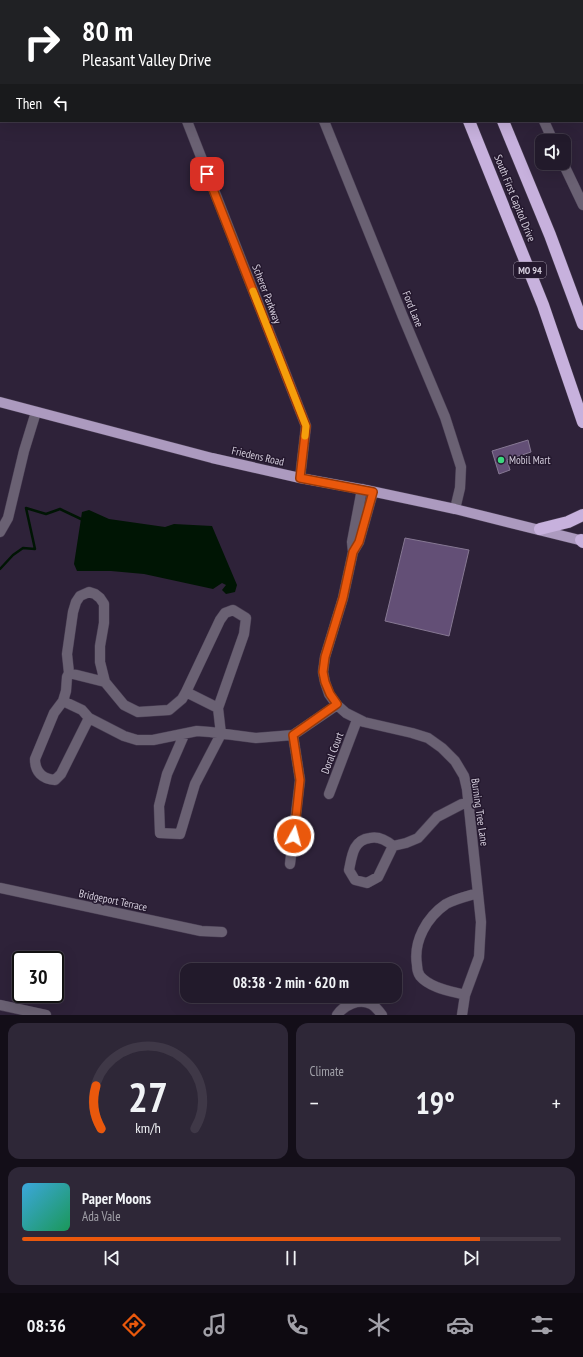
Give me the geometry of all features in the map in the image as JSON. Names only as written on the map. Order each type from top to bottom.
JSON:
[{"type":"highway","name":"South First Capitol Drive","points":[[469,122],[543,305],[583,422]]},
{"type":"highway","name":"South First Capitol Drive","points":[[503,122],[583,324]]},
{"type":"highway","points":[[540,529],[568,522],[583,515]]},
{"type":"main road","name":"Friedens Road","points":[[0,402],[154,443],[300,478],[455,508],[582,541]]},
{"type":"street","name":"Scherer Parkway","points":[[187,122],[306,426],[300,478]]},
{"type":"street","name":"Ford Lane","points":[[324,122],[444,417],[461,467],[460,488],[455,508]]},
{"type":"street","points":[[544,122],[550,134]]},
{"type":"street","points":[[567,170],[583,205]]},
{"type":"street","points":[[0,532],[8,518],[24,451],[36,412]]},
{"type":"street","name":"Burning Tree Lane","points":[[362,489],[352,542],[353,552],[343,598],[325,657],[323,672],[330,694],[346,713],[357,720],[428,738],[452,756],[464,776],[469,804],[482,922],[479,957],[465,995],[462,1015]]},
{"type":"street","name":"Burning Tree Lane","points":[[353,552],[359,542],[373,492]]},
{"type":"street","points":[[89,718],[61,774],[55,780],[46,779],[38,773],[35,767],[35,759],[54,713],[63,701],[66,692],[67,677],[69,674],[67,654],[73,612],[76,602],[80,596],[89,592],[95,594],[104,604],[104,623],[100,646],[100,662],[105,682],[124,705],[138,712],[169,710],[182,700],[220,620],[225,613],[233,610],[246,618],[244,634],[218,708],[221,734],[196,784],[180,834],[160,832],[159,806],[167,774],[184,735]]},
{"type":"street","points":[[69,674],[105,682]]},
{"type":"street","points":[[186,692],[218,708]]},
{"type":"street","points":[[63,701],[82,710],[89,718],[114,731],[137,740],[152,740],[197,732],[256,738],[293,735],[337,704]]},
{"type":"street","name":"Doral Court","points":[[329,794],[357,720]]},
{"type":"street","points":[[290,864],[300,780],[293,735]]},
{"type":"street","points":[[393,846],[418,838],[437,817],[462,804],[469,804]]},
{"type":"street","points":[[376,837],[386,840],[393,846],[378,877],[367,883],[355,880],[349,870],[353,852],[357,843],[363,838],[376,837]]},
{"type":"street","name":"Bridgeport Terrace","points":[[0,888],[201,931],[222,932]]},
{"type":"street","points":[[465,995],[440,988],[427,982],[419,975],[416,955],[417,943],[427,923],[438,911],[447,904],[478,893]]},
{"type":"street","points":[[337,1015],[346,1006],[356,1002],[364,1002],[372,1004],[382,1015]]},
{"type":"street","points":[[0,1005],[46,1015]]},
{"type":"shaded area","points":[[89,510],[109,519],[165,527],[174,524],[212,526],[237,585],[235,592],[226,594],[222,590],[226,585],[222,583],[213,589],[144,574],[111,571],[77,571],[74,564],[82,512]]},
{"type":"building","points":[[528,440],[531,452],[507,460],[510,470],[499,474],[492,451]]},
{"type":"building","points":[[405,538],[469,550],[449,636],[385,621]]},
{"type":"waterway","points":[[0,569],[13,555],[23,548],[35,549],[26,508],[46,514],[60,509],[81,519]]},
{"type":"slow traffic","points":[[253,291],[306,426],[305,436]]},
{"type":"place","name":"Mobil Mart","points":[[501,460]]},
{"type":"route","points":[[207,174],[306,426],[300,478],[373,492],[359,542],[353,552],[343,598],[325,657],[323,672],[325,682],[330,694],[337,704],[293,735],[300,780],[294,836]]}]
